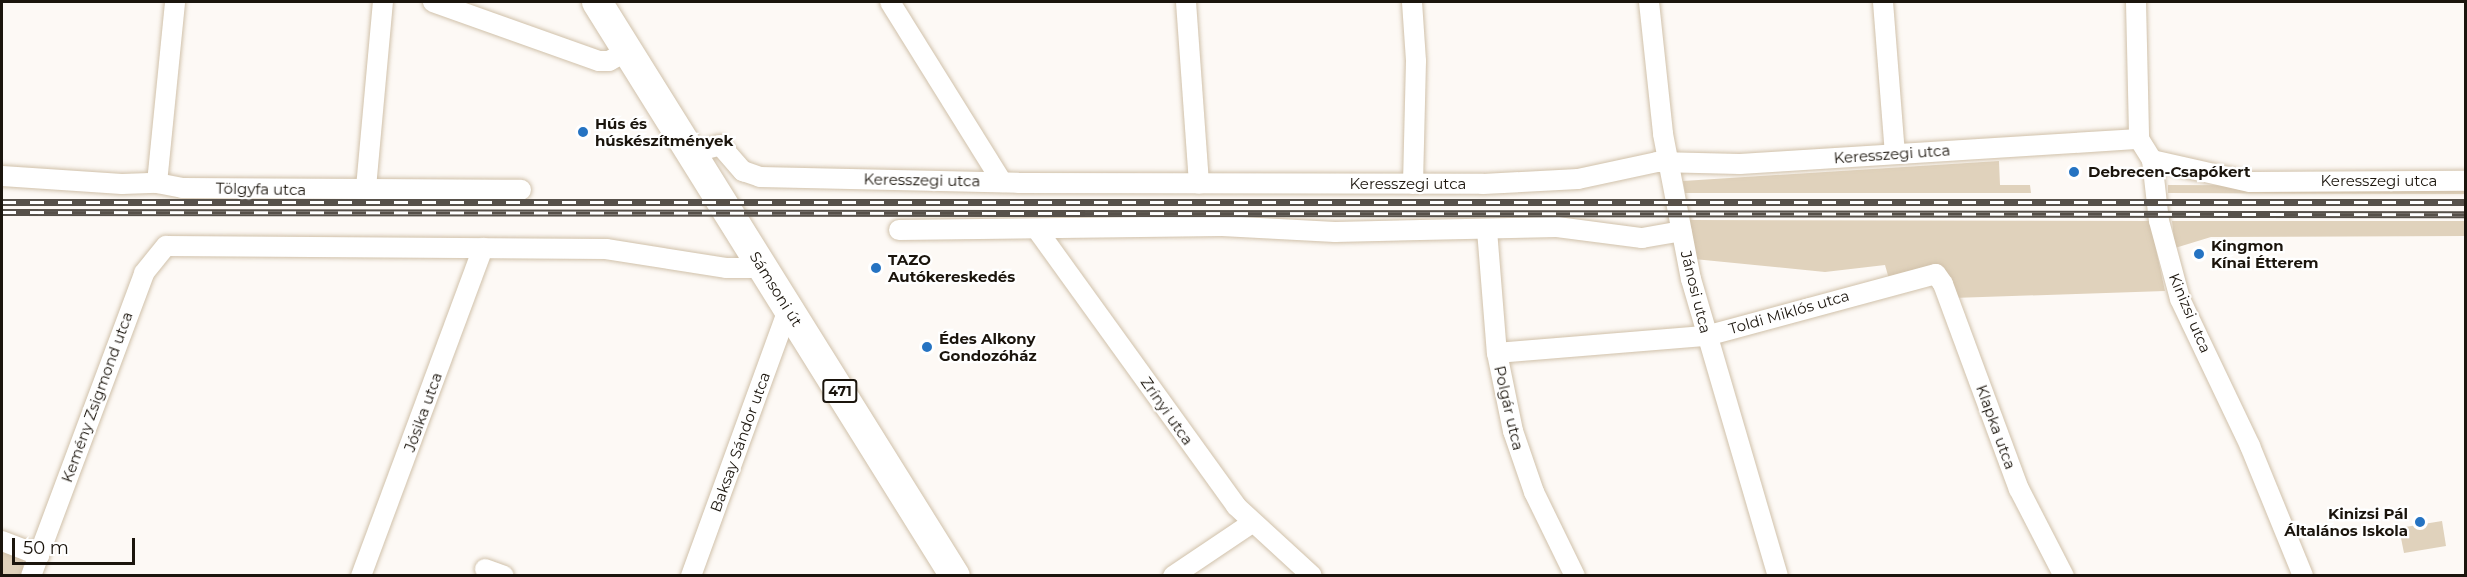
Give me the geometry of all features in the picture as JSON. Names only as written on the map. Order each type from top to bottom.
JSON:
[{"type":"main road","name":"Sámsoni út","points":[[597,2],[955,576]]},
{"type":"street","points":[[157,183],[175,2]]},
{"type":"street","points":[[366,188],[383,2]]},
{"type":"street","points":[[433,2],[599,61],[609,61],[627,51]]},
{"type":"street","points":[[890,2],[1002,182]]},
{"type":"street","points":[[1186,2],[1199,184]]},
{"type":"street","points":[[1412,2],[1416,61],[1413,184]]},
{"type":"street","name":"Jánosi utca","points":[[1649,2],[1668,162],[1680,231],[1706,336],[1778,576]]},
{"type":"street","points":[[1883,2],[1895,154]]},
{"type":"street","points":[[2136,2],[2139,139]]},
{"type":"street","name":"Keresszegi utca","points":[[691,153],[720,145],[743,171],[759,177],[1002,182],[1413,184],[1545,182],[1668,162],[1740,164],[2139,139]]},
{"type":"street","name":"Kinizsi utca","points":[[2139,139],[2152,160],[2159,221],[2180,299],[2259,467],[2303,576]]},
{"type":"street","name":"Keresszegi utca","points":[[2152,160],[2250,182],[2466,181]]},
{"type":"street","name":"Tölgyfa utca","points":[[2,176],[122,184],[157,183],[182,188],[521,190]]},
{"type":"street","points":[[899,230],[1038,231],[1065,227],[1222,226],[1304,232],[1557,227],[1642,238],[1680,231]]},
{"type":"street","name":"Polgár utca","points":[[1487,230],[1497,353],[1518,451],[1575,576]]},
{"type":"street","name":"Zrínyi utca","points":[[1038,231],[1214,478],[1252,523],[1312,576]]},
{"type":"street","name":"Kemény Zsigmond utca","points":[[31,576],[141,279],[151,261],[166,246],[483,248]]},
{"type":"street","points":[[483,248],[619,250],[711,266],[763,268]]},
{"type":"street","name":"Jósika utca","points":[[361,576],[483,248]]},
{"type":"street","name":"Toldi Miklós utca","points":[[1497,353],[1706,336],[1936,274]]},
{"type":"street","name":"Klapka utca","points":[[1936,274],[1943,284],[2019,489],[2064,576]]},
{"type":"street","name":"Baksay Sándor utca","points":[[691,576],[788,309]]},
{"type":"street","points":[[1173,576],[1252,523]]},
{"type":"street","points":[[2,541],[39,555]]},
{"type":"street","points":[[485,569],[504,576]]},
{"type":"shaded area","points":[[1999,161],[2000,185],[2030,185],[2031,193],[1685,193],[1683,181]]},
{"type":"shaded area","points":[[2168,185],[2465,186],[2466,194],[2168,193]]},
{"type":"shaded area","points":[[1688,220],[2150,221],[2165,291],[1953,298],[1945,277],[1889,279],[1885,265],[1825,272],[1694,259]]},
{"type":"shaded area","points":[[2172,221],[2466,221],[2465,236],[2211,237],[2175,248]]},
{"type":"shaded area","points":[[2442,521],[2446,546],[2404,553],[2399,528]]},
{"type":"shaded area","points":[[2,550],[23,560],[23,575],[2,575]]},
{"type":"railway","points":[[2,202],[2466,202]]},
{"type":"railway","points":[[2,212],[2466,214]]},
{"type":"place","name":"Hús és húskészítmények","points":[[583,132]]},
{"type":"place","name":"Debrecen-Csapókert","points":[[2074,172]]},
{"type":"place","name":"Kingmon Kínai Étterem","points":[[2199,254]]},
{"type":"place","name":"TAZO Autókereskedés","points":[[876,268]]},
{"type":"place","name":"Édes Alkony Gondozóház","points":[[927,347]]},
{"type":"place","name":"Kinizsi Pál Általános Iskola","points":[[2420,522]]}]
